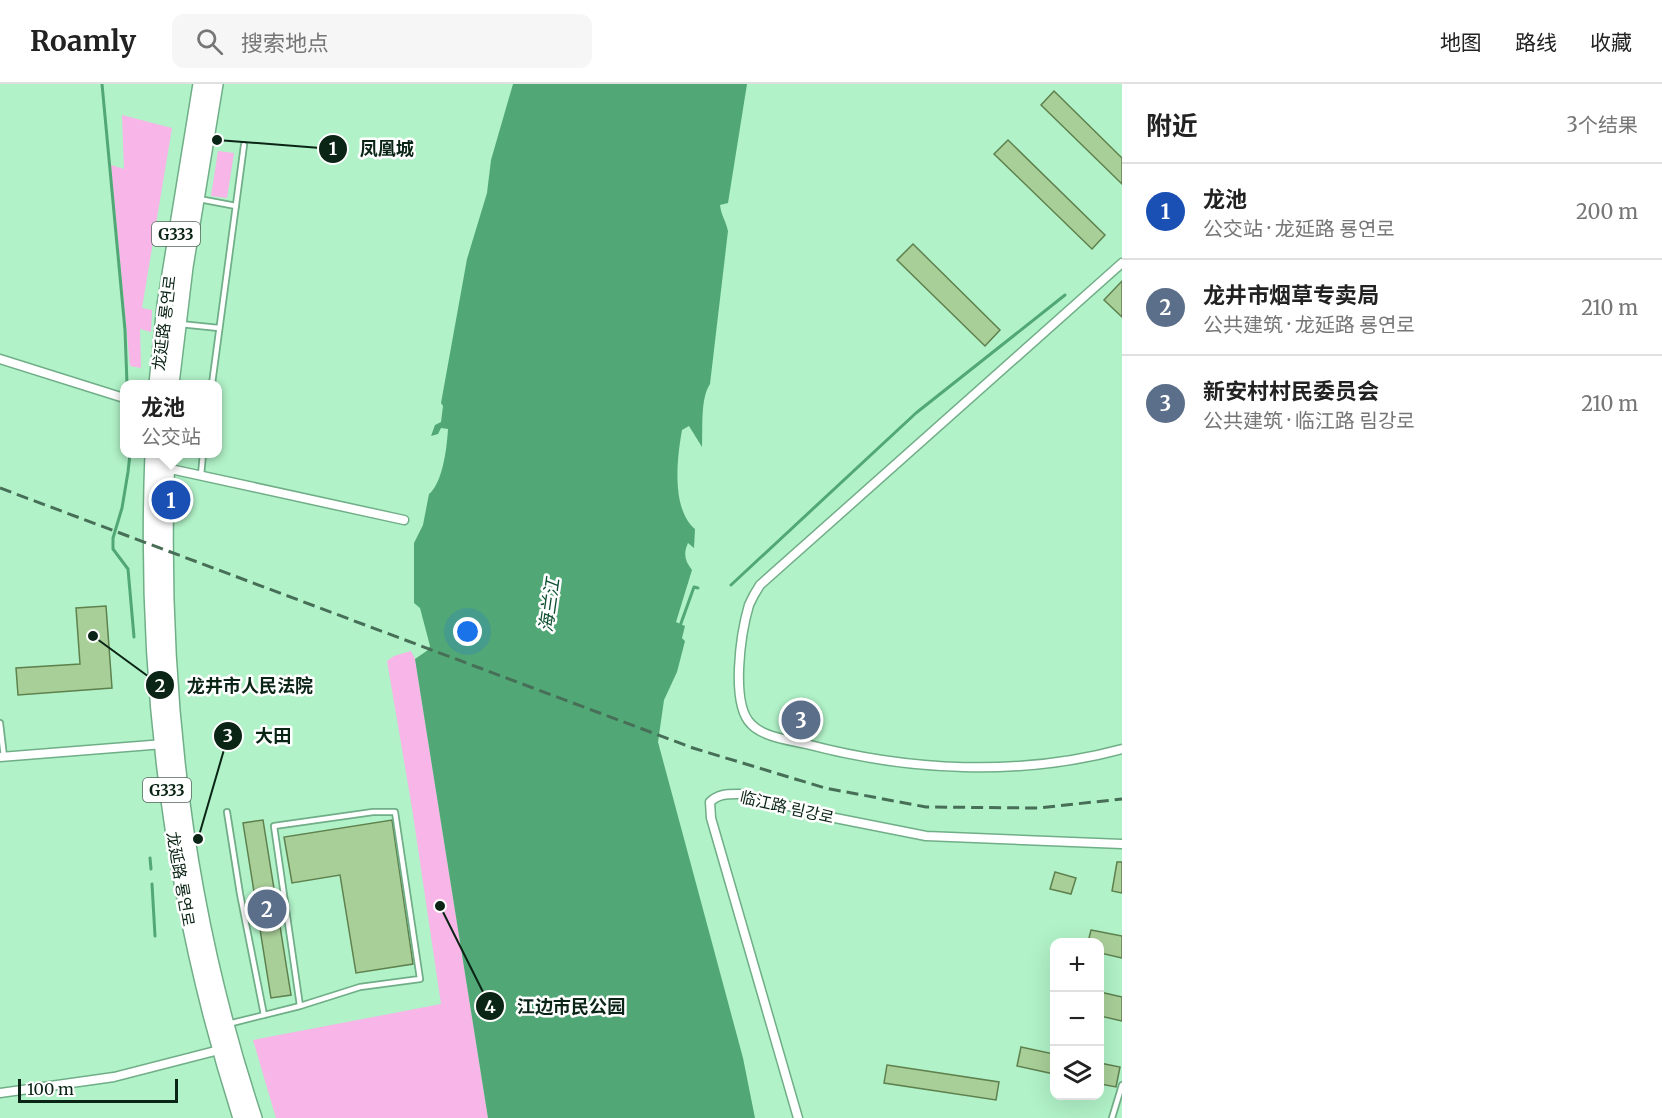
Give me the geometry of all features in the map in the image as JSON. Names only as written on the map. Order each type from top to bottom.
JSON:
[{"type":"highway","name":"龙延路 룡연로","points":[[157,380],[165,305],[201,84]]},
{"type":"highway","name":"龙延路 룡연로","points":[[171,380],[196,199],[215,84]]},
{"type":"highway","name":"龙延路 룡연로","points":[[153,458],[150,544],[154,640],[168,743],[213,968],[220,1027],[241,1118]]},
{"type":"highway","name":"龙延路 룡연로","points":[[166,461],[168,743]]},
{"type":"highway","name":"龙延路 룡연로","points":[[226,1049],[254,1118]]},
{"type":"street","points":[[1122,263],[760,585],[750,602],[744,623],[738,683],[739,696],[746,715],[755,728],[769,734],[838,752],[879,760],[930,766],[975,767],[1074,760],[1122,749]]},
{"type":"street","points":[[0,358],[120,397]]},
{"type":"street","points":[[166,461],[201,475],[404,520]]},
{"type":"street","points":[[2,757],[168,743]]},
{"type":"street","name":"临江路 림강로","points":[[798,1118],[711,818],[710,802],[715,797],[742,794],[846,821],[926,837],[1122,844]]},
{"type":"street","points":[[0,1093],[114,1077],[226,1049]]},
{"type":"lane","points":[[212,380],[244,145]]},
{"type":"lane","points":[[196,199],[236,206]]},
{"type":"lane","points":[[178,324],[219,328]]},
{"type":"lane","points":[[201,475],[203,458]]},
{"type":"lane","points":[[0,723],[2,757]]},
{"type":"lane","points":[[227,812],[240,894],[264,1015]]},
{"type":"lane","points":[[220,1027],[300,1006],[360,987],[420,979],[395,812],[373,812],[274,826],[300,1006]]},
{"type":"lane","points":[[1112,1118],[1122,1085]]},
{"type":"shaded area","points":[[122,115],[172,128],[142,308],[152,310],[151,332],[140,329],[141,368],[130,366],[111,165],[124,169]]},
{"type":"shaded area","points":[[218,151],[234,153],[227,198],[211,196]]},
{"type":"shaded area","points":[[411,651],[415,659],[488,1118],[276,1118],[253,1040],[441,1004],[412,808],[387,661],[394,656]]},
{"type":"water","name":"海兰江","points":[[513,84],[747,84],[728,203],[720,205],[728,231],[710,384],[703,406],[702,447],[689,426],[682,430],[680,441],[679,496],[687,520],[695,529],[694,548],[688,543],[686,557],[692,570],[676,622],[685,626],[682,638],[685,641],[677,672],[664,700],[658,742],[743,1058],[755,1118],[488,1118],[415,659],[430,646],[420,608],[414,603],[414,543],[423,525],[429,494],[438,482],[443,464],[448,429],[441,428],[438,434],[431,436],[435,425],[441,422],[443,406],[441,403],[467,259],[487,193],[491,160]]},
{"type":"building","points":[[1054,91],[1122,158],[1122,184],[1041,105]]},
{"type":"building","points":[[1008,140],[1105,235],[1092,249],[994,154]]},
{"type":"building","points":[[913,244],[1000,330],[985,346],[897,260]]},
{"type":"building","points":[[1122,281],[1122,317],[1104,300]]},
{"type":"building","points":[[106,606],[112,688],[18,695],[16,668],[80,664],[76,608]]},
{"type":"building","points":[[263,820],[291,995],[271,998],[243,823]]},
{"type":"building","points":[[392,820],[413,964],[356,973],[340,875],[292,883],[284,837]]},
{"type":"building","points":[[1117,862],[1122,862],[1122,893],[1112,891]]},
{"type":"building","points":[[1055,872],[1076,878],[1071,894],[1050,889]]},
{"type":"building","points":[[1091,930],[1122,936],[1122,958],[1104,954],[1104,938],[1089,938]]},
{"type":"building","points":[[1104,993],[1122,997],[1122,1021],[1104,1017]]},
{"type":"building","points":[[1021,1047],[1050,1053],[1050,1073],[1017,1066]]},
{"type":"building","points":[[1104,1064],[1120,1067],[1116,1087],[1104,1085]]},
{"type":"building","points":[[887,1065],[999,1082],[996,1100],[884,1083]]},
{"type":"waterway","points":[[102,84],[125,330],[127,380]]},
{"type":"waterway","points":[[731,585],[916,413],[1065,295]]},
{"type":"waterway","points":[[130,458],[122,508],[113,538],[113,549],[128,569],[134,637]]},
{"type":"waterway","points":[[680,626],[694,587],[698,588]]},
{"type":"waterway","points":[[150,858],[151,869]]},
{"type":"waterway","points":[[152,884],[155,936]]},
{"type":"railway","points":[[0,488],[693,748],[825,788],[926,807],[1038,808],[1122,799]]},
{"type":"place","name":"凤凰城","points":[[217,140]]},
{"type":"place","name":"龙池","points":[[171,500]]},
{"type":"place","name":"龙井市人民法院","points":[[93,636]]},
{"type":"place","name":"新安村村民委员会","points":[[801,720]]},
{"type":"place","name":"大田","points":[[198,839]]},
{"type":"place","name":"江边市民公园","points":[[440,906]]},
{"type":"place","name":"龙井市烟草专卖局","points":[[267,909]]}]
